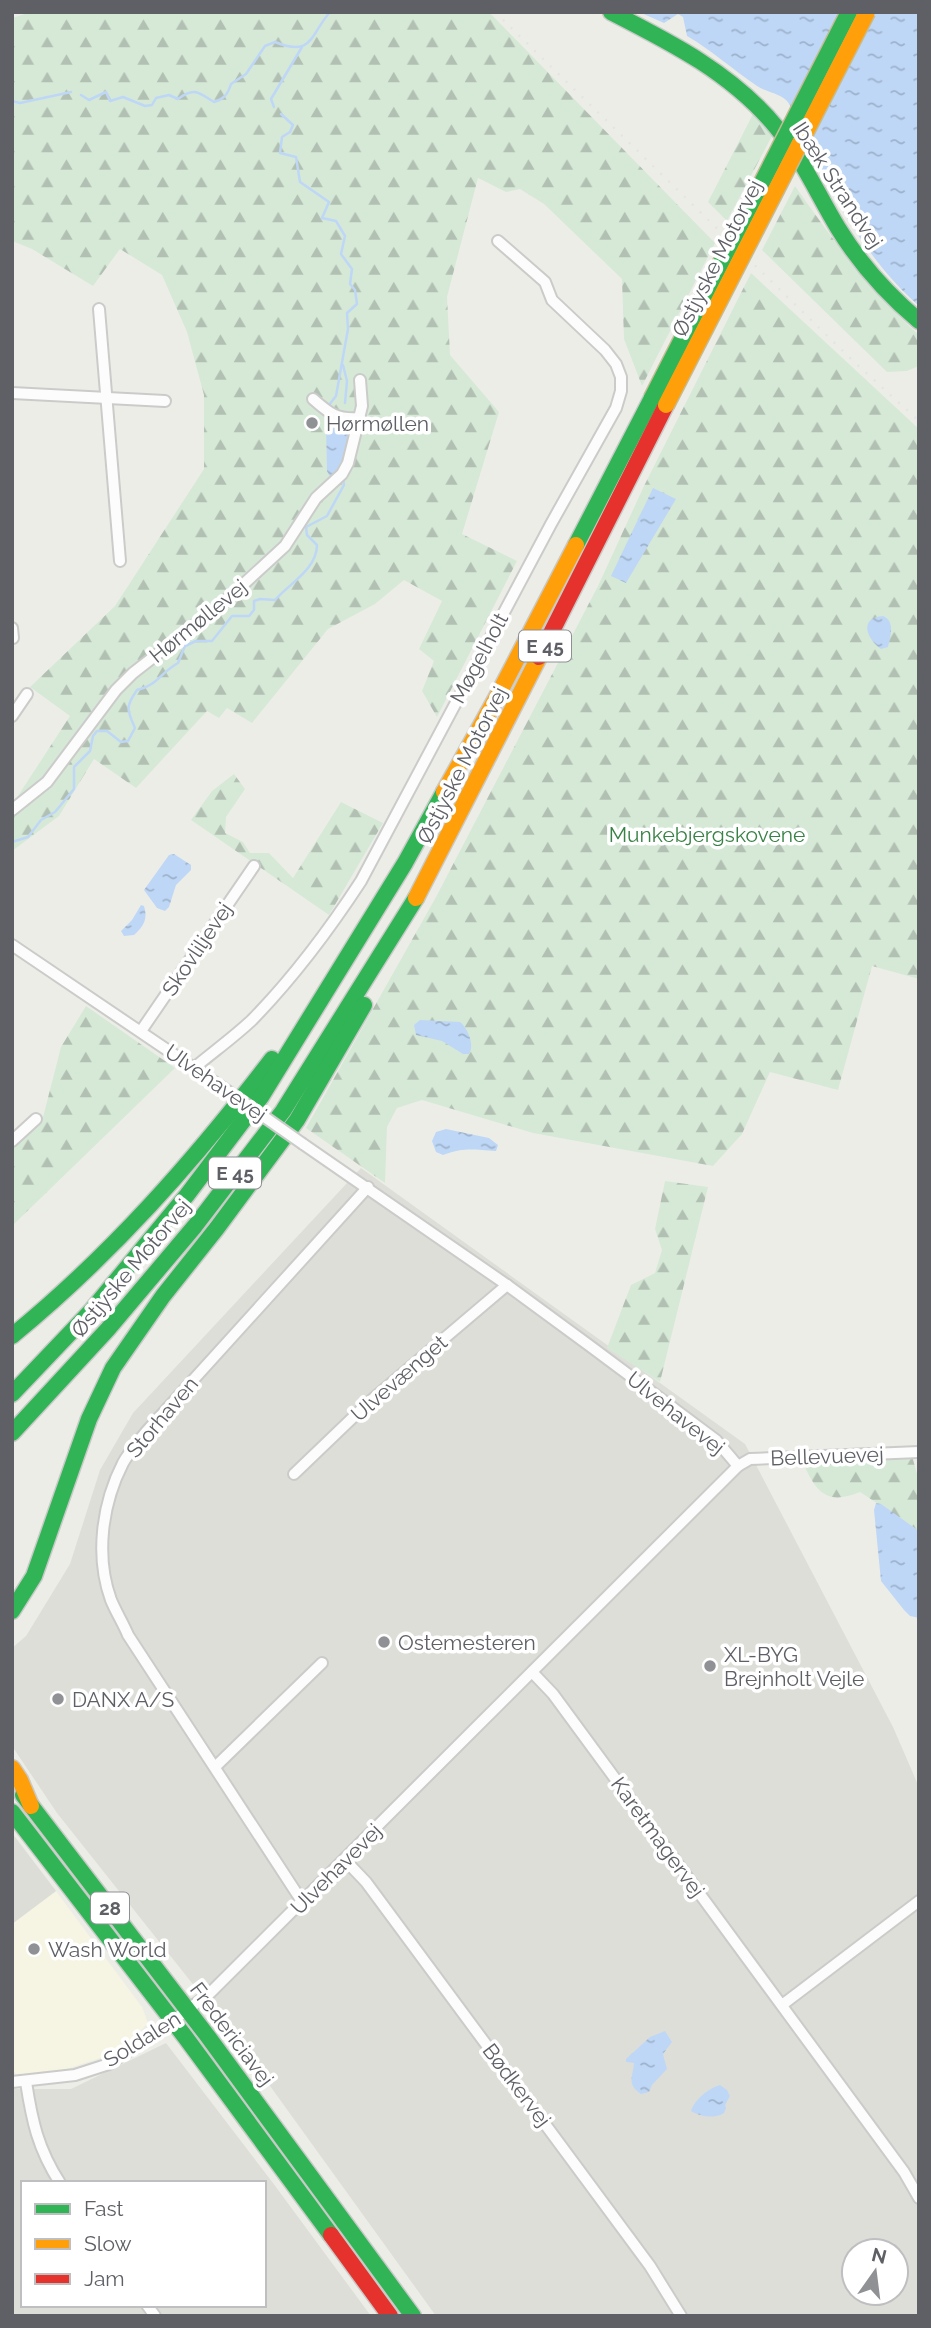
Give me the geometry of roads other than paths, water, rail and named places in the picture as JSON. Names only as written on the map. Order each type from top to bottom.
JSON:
[{"type":"main road","name":"Ibæk Strandvej","points":[[611,12],[691,54],[719,72],[761,110],[804,166],[858,257],[889,293],[919,321]]},
{"type":"main road","name":"Østjyske Motorvej","points":[[12,1433],[108,1329],[195,1227],[275,1121],[423,887],[849,12]]},
{"type":"main road","name":"Østjyske Motorvej","points":[[12,1394],[91,1311],[187,1195],[261,1097],[346,960],[405,863],[497,697],[867,12]]},
{"type":"main road","points":[[12,1611],[34,1576],[89,1419],[113,1368],[163,1296],[297,1120],[418,907],[423,887]]},
{"type":"main road","points":[[12,1336],[54,1304],[161,1195],[227,1119],[310,1004],[346,960]]},
{"type":"main road","points":[[12,1768],[31,1806]]},
{"type":"main road","name":"Fredericiavej","points":[[12,1781],[188,2010],[413,2316]]},
{"type":"main road","points":[[13,1812],[39,1834],[174,2008],[188,2010]]},
{"type":"main road","name":"Fredericiavej","points":[[13,1812],[173,2021],[390,2316]]},
{"type":"main road","points":[[173,2021],[187,2023],[281,2136]]},
{"type":"street","name":"Møgelholt","points":[[194,1068],[250,1021],[284,984],[334,921],[361,881],[615,408],[621,391],[621,377],[616,365],[605,350],[552,300],[545,282],[498,241]]},
{"type":"street","points":[[99,309],[120,561]]},
{"type":"street","name":"Hørmøllevej","points":[[12,810],[47,782],[116,690],[133,673],[223,603],[285,546],[316,499],[342,474],[348,463],[362,406],[360,380]]},
{"type":"street","points":[[12,393],[165,401]]},
{"type":"street","points":[[313,399],[330,415],[347,419],[360,418]]},
{"type":"street","points":[[12,628],[13,638]]},
{"type":"street","points":[[12,716],[27,694]]},
{"type":"street","name":"Skovliljevej","points":[[141,1031],[254,866]]},
{"type":"street","name":"Ulvehavevej","points":[[12,945],[508,1285],[716,1440],[738,1466],[303,1903],[210,1993],[188,2010]]},
{"type":"street","points":[[15,1134],[36,1119]]},
{"type":"street","name":"Storhaven","points":[[303,1903],[128,1634],[111,1600],[105,1574],[104,1523],[111,1491],[124,1460],[145,1432],[368,1187]]},
{"type":"street","name":"Ulvevænget","points":[[294,1474],[368,1403],[508,1285]]},
{"type":"street","name":"Bellevuevej","points":[[738,1466],[750,1459],[919,1452]]},
{"type":"street","points":[[215,1768],[322,1663]]},
{"type":"street","name":"Karetmagervej","points":[[532,1672],[553,1694],[782,2005],[904,2172],[919,2198]]},
{"type":"street","name":"Bødkervej","points":[[345,1860],[366,1882],[643,2256],[681,2316]]},
{"type":"street","points":[[782,2005],[919,1901]]},
{"type":"street","name":"Soldalen","points":[[12,2082],[75,2075],[109,2064],[188,2010]]},
{"type":"street","points":[[26,2081],[37,2141],[59,2181]]},
{"type":"water","points":[[639,12],[919,12],[919,306],[887,274],[847,218],[813,158],[786,100],[757,86],[687,36],[683,17],[678,14],[664,23]]},
{"type":"water","points":[[340,422],[350,426],[351,432],[344,459],[333,477],[327,471],[326,424]]},
{"type":"water","points":[[653,488],[676,499],[626,583],[611,576]]},
{"type":"water","points":[[883,616],[891,625],[891,633],[888,647],[881,649],[867,630],[870,621]]},
{"type":"water","points":[[174,854],[191,865],[191,870],[176,885],[169,907],[165,911],[157,908],[144,890],[169,855]]},
{"type":"water","points":[[141,905],[144,906],[146,915],[143,925],[134,935],[124,936],[121,931]]},
{"type":"water","points":[[420,1020],[460,1022],[470,1037],[471,1051],[469,1054],[463,1054],[442,1041],[416,1035],[414,1025]]},
{"type":"water","points":[[446,1129],[489,1138],[498,1145],[496,1151],[464,1150],[443,1155],[436,1152],[432,1141],[436,1132]]},
{"type":"water","points":[[876,1503],[919,1531],[919,1618],[910,1616],[881,1581],[874,1510]]},
{"type":"water","points":[[665,2031],[672,2042],[663,2054],[667,2069],[649,2092],[641,2094],[632,2083],[634,2063],[626,2062],[626,2059],[650,2037]]},
{"type":"water","points":[[720,2085],[730,2096],[724,2113],[708,2116],[691,2111],[703,2095]]},
{"type":"waterway","points":[[81,95],[89,100],[106,92],[110,101],[123,97],[145,106],[152,105],[156,98],[169,95],[178,99],[192,92],[200,93],[214,102],[223,98],[231,84],[246,74],[265,46],[275,42],[287,46],[304,45],[310,41],[330,12]]},
{"type":"waterway","points":[[274,107],[271,99],[302,47]]},
{"type":"waterway","points":[[12,101],[20,103],[71,92]]},
{"type":"waterway","points":[[281,114],[293,125],[290,132],[282,137],[280,153],[296,157],[300,182],[329,202],[322,218],[336,221],[345,236],[341,254],[352,269],[350,284],[355,290],[357,304],[347,313],[348,329],[336,396],[329,405]]},
{"type":"waterway","points":[[343,365],[347,381],[345,403]]},
{"type":"waterway","points":[[12,842],[28,837],[41,820],[55,812],[74,789],[74,767],[90,751],[93,736],[97,731],[107,731],[121,742],[128,741],[135,728],[129,705],[137,690],[150,685],[178,663],[185,646],[196,641],[212,641],[232,616],[249,616],[254,610],[254,601],[275,600],[301,576],[316,554],[317,545],[307,535],[306,527],[327,516],[344,485],[343,478]]},
{"type":"railway","points":[[495,12],[851,359],[919,421]]},
{"type":"place","name":"Hørmøllen","points":[[312,423]]},
{"type":"place","name":"Ostemesteren","points":[[384,1642]]},
{"type":"place","name":"XL-BYG Brejnholt Vejle","points":[[710,1666]]},
{"type":"place","name":"DANX A/S","points":[[58,1699]]},
{"type":"place","name":"Wash World","points":[[34,1949]]},
{"type":"park label","name":"Munkebjergskovene","points":[[707,834]]}]
